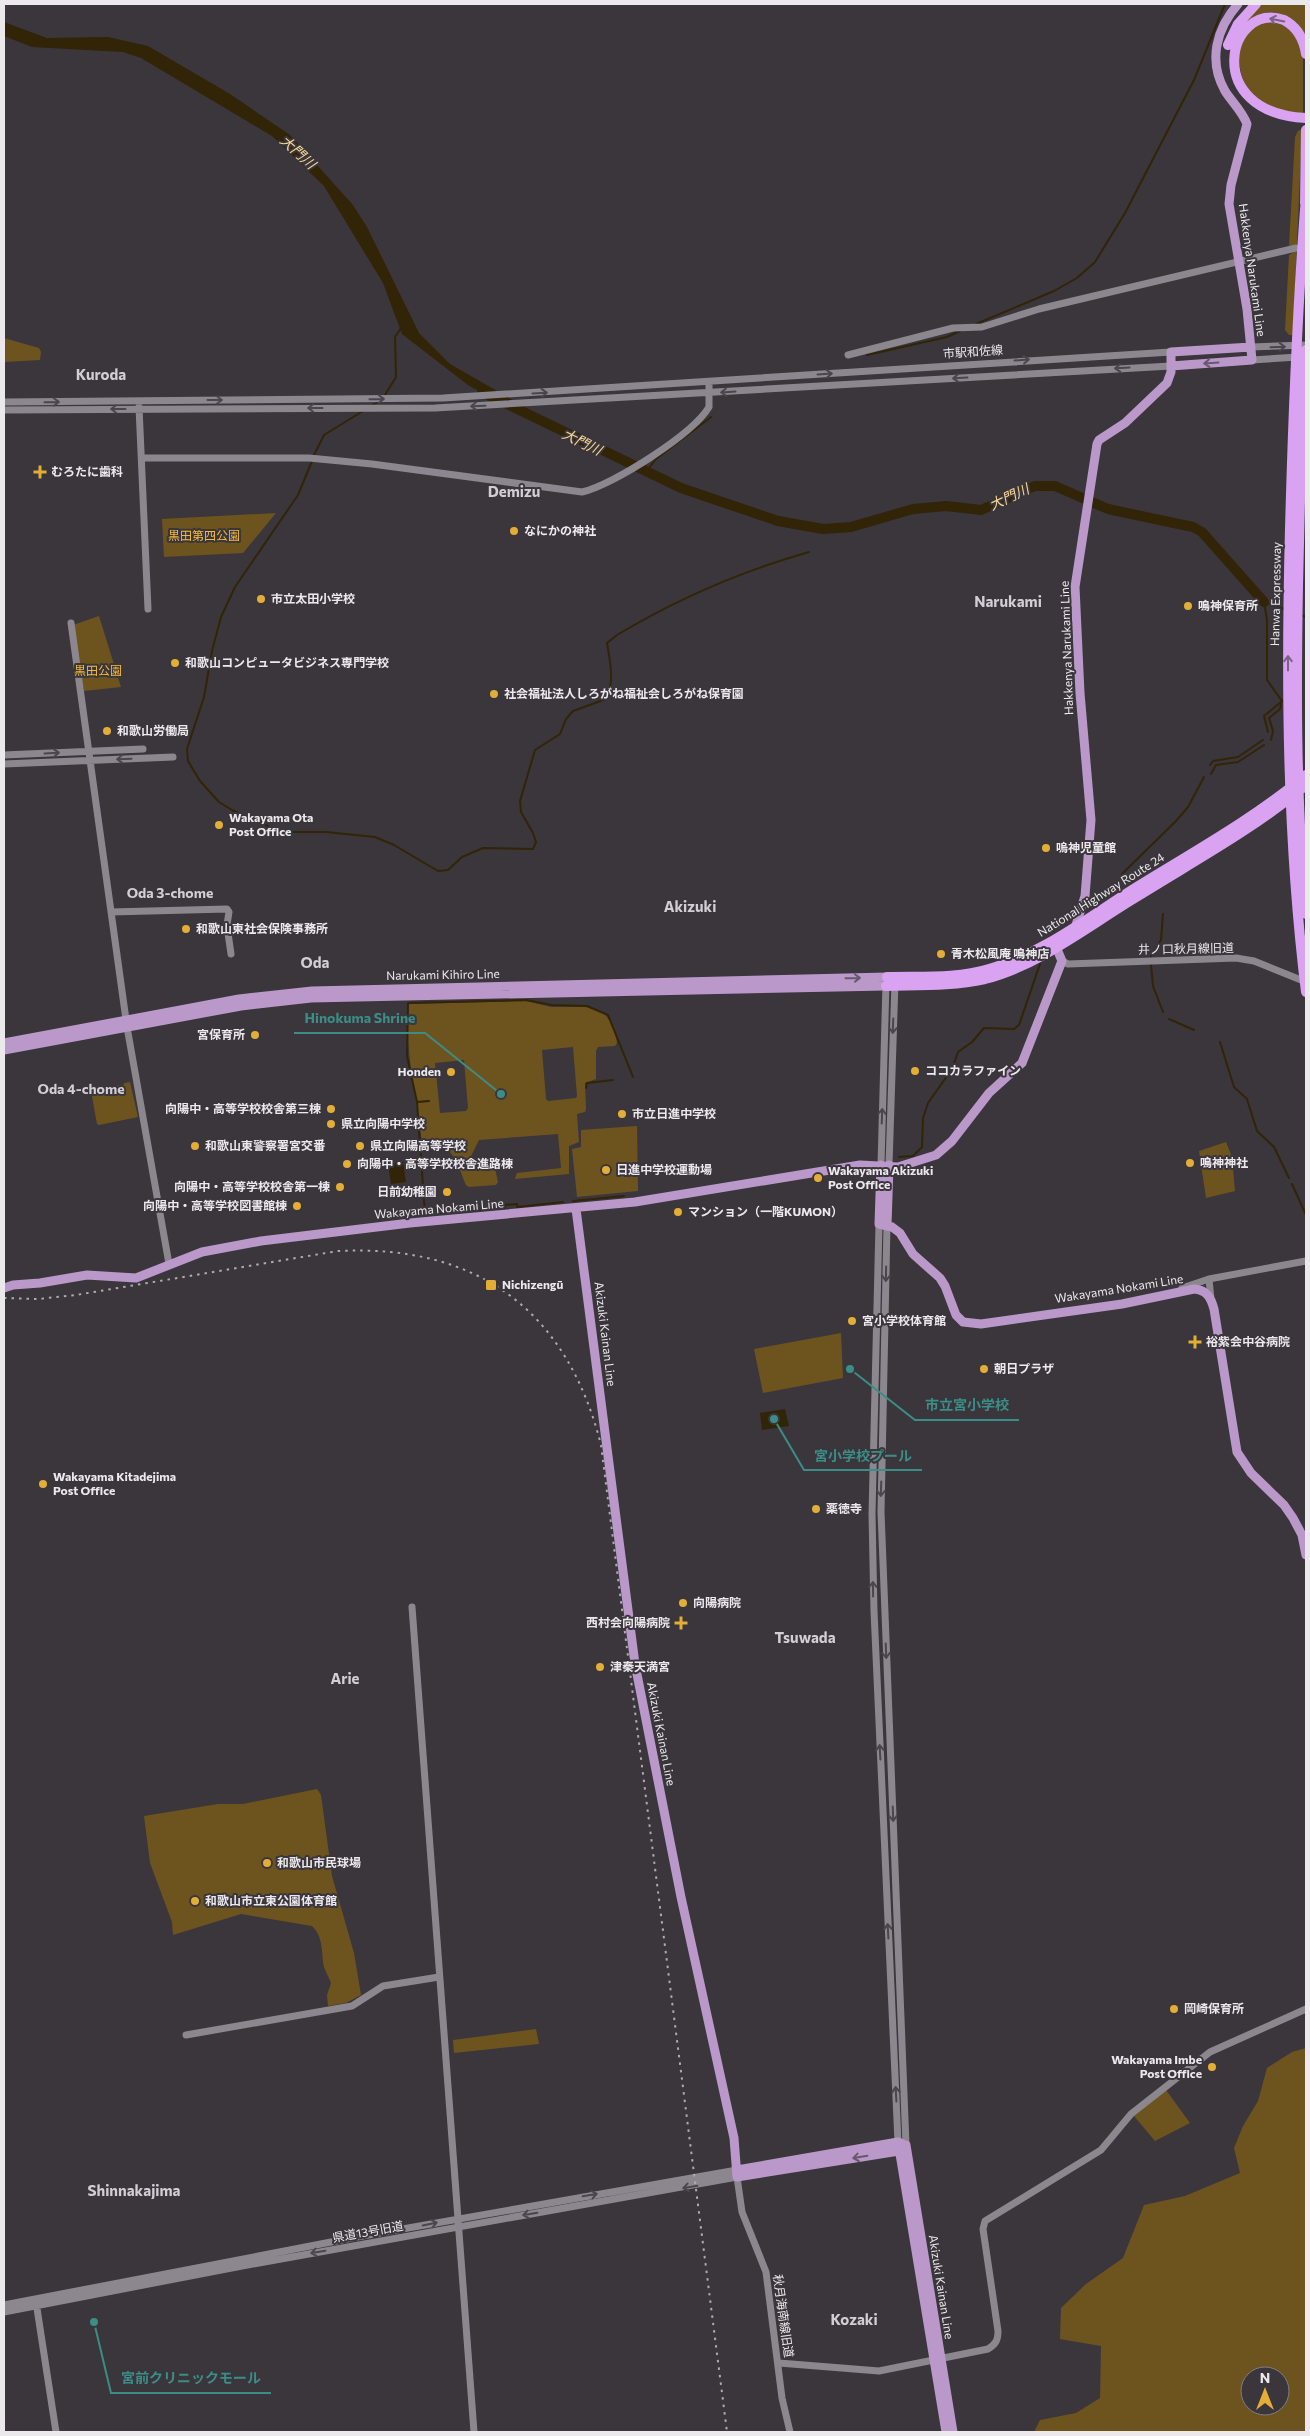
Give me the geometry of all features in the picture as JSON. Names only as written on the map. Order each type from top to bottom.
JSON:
[{"type":"highway","points":[[1256,4],[1242,18],[1229,41],[1226,61],[1231,81],[1242,98],[1256,111],[1280,120],[1306,124]]},
{"type":"highway","points":[[1306,54],[1300,35],[1290,24],[1282,19],[1264,18],[1252,23],[1242,32],[1235,46],[1233,62],[1240,87],[1255,102],[1280,114],[1306,118]]},
{"type":"highway","points":[[1305,212],[1306,130]]},
{"type":"highway","name":"Hanwa Expressway","points":[[1306,198],[1293,435],[1292,710],[1297,776],[1294,808],[1306,991]]},
{"type":"highway","name":"Hanwa Expressway","points":[[1292,710],[1301,433],[1306,350]]},
{"type":"highway","name":"National Highway Route 24","points":[[1078,929],[1269,804],[1297,776]]},
{"type":"highway","name":"National Highway Route 24","points":[[891,981],[948,984],[986,979],[1013,969],[1269,813],[1306,785]]},
{"type":"highway","name":"Hanwa Expressway","points":[[1294,808],[1306,914]]},
{"type":"main road","name":"Hakkenya Narukami Line","points":[[1238,4],[1221,27],[1216,51],[1220,80],[1243,116],[1247,126],[1231,185],[1230,204],[1252,360]]},
{"type":"main road","name":"Hakkenya Narukami Line","points":[[1078,929],[1085,896],[1091,820],[1080,693],[1076,587],[1089,487],[1099,440],[1125,423],[1167,383],[1171,366],[1171,352],[1251,348]]},
{"type":"main road","points":[[1171,366],[1252,360]]},
{"type":"main road","points":[[1054,943],[1062,961]]},
{"type":"main road","name":"Wakayama Nokami Line","points":[[4,1288],[13,1285],[40,1283],[87,1275],[136,1278],[202,1252],[261,1241],[410,1223],[635,1202],[832,1169],[885,1165],[898,1166],[936,1155],[944,1149],[989,1093],[1022,1063],[1062,961]]},
{"type":"main road","name":"Narukami Kihiro Line","points":[[4,1043],[241,1006],[311,998],[891,981]]},
{"type":"main road","name":"Narukami Kihiro Line","points":[[4,1050],[126,1024]]},
{"type":"main road","points":[[883,1225],[885,1165]]},
{"type":"main road","name":"Akizuki Kainan Line","points":[[576,1209],[635,1664],[681,1898],[732,2129],[737,2173]]},
{"type":"main road","name":"Wakayama Nokami Line","points":[[883,1225],[900,1233],[913,1254],[944,1284],[956,1315],[963,1322],[981,1324],[1090,1308],[1170,1293],[1200,1290],[1211,1299]]},
{"type":"main road","points":[[1211,1299],[1237,1452],[1251,1472],[1284,1505],[1293,1518],[1302,1535],[1306,1555]]},
{"type":"main road","points":[[737,2173],[901,2146]]},
{"type":"main road","name":"Akizuki Kainan Line","points":[[901,2146],[937,2359],[946,2432]]},
{"type":"main road","name":"Akizuki Kainan Line","points":[[937,2359],[953,2432]]},
{"type":"street","points":[[848,355],[953,328],[982,327],[1039,309],[1296,248]]},
{"type":"street","points":[[1251,348],[1306,345]]},
{"type":"street","name":"市駅和佐線","points":[[4,402],[443,398],[1171,352]]},
{"type":"street","points":[[1252,360],[1306,357]]},
{"type":"street","name":"市駅和佐線","points":[[4,410],[435,408],[1171,366]]},
{"type":"street","points":[[142,458],[309,458],[535,485],[567,492],[582,492],[597,488],[627,472],[704,416],[709,407],[709,382]]},
{"type":"street","points":[[134,401],[140,409],[148,609]]},
{"type":"street","points":[[72,623],[126,1024],[169,1264]]},
{"type":"street","points":[[4,755],[144,749]]},
{"type":"street","points":[[4,764],[173,756]]},
{"type":"street","points":[[111,912],[227,909],[229,912],[226,931],[228,933],[231,954]]},
{"type":"street","name":"井ノ口秋月線旧道","points":[[1062,961],[1075,964],[1236,958],[1254,961],[1306,982]]},
{"type":"street","points":[[885,1165],[891,981]]},
{"type":"street","points":[[883,1225],[881,1512],[901,2146]]},
{"type":"street","points":[[883,1225],[872,1514],[874,1611],[901,2146]]},
{"type":"street","points":[[1170,1293],[1209,1279],[1306,1261]]},
{"type":"street","points":[[1209,1279],[1211,1299]]},
{"type":"street","points":[[412,1606],[438,1977],[474,2432]]},
{"type":"street","points":[[186,2035],[352,2006],[383,1986],[438,1977]]},
{"type":"street","points":[[778,2363],[878,2372],[988,2349],[997,2342],[998,2331],[983,2228],[985,2221],[1101,2150],[1131,2114],[1210,2052],[1306,2008]]},
{"type":"street","name":"県道13号旧道","points":[[4,2305],[36,2302],[737,2173]]},
{"type":"street","name":"秋月海南線旧道","points":[[737,2173],[742,2212],[766,2272],[782,2398],[790,2432]]},
{"type":"street","points":[[36,2302],[56,2432]]},
{"type":"street","name":"県道13号旧道","points":[[4,2312],[36,2302]]},
{"type":"green space","points":[[1261,4],[1306,4],[1306,40],[1284,18],[1272,13],[1264,13],[1250,21],[1231,50],[1234,38]]},
{"type":"green space","points":[[1276,22],[1292,29],[1303,52],[1303,115],[1275,109],[1259,101],[1251,94],[1241,74],[1239,63],[1240,51],[1242,41],[1248,32],[1259,24]]},
{"type":"green space","points":[[1302,129],[1293,335],[1289,335],[1285,330],[1289,255],[1296,251],[1296,245],[1289,246],[1295,137],[1298,131]]},
{"type":"green space","points":[[4,338],[39,348],[41,352],[40,360],[4,362]]},
{"type":"green space","name":"黒田第四公園","points":[[276,513],[243,553],[164,557],[162,519]]},
{"type":"green space","name":"黒田公園","points":[[99,616],[121,687],[84,691],[73,625]]},
{"type":"green space","points":[[526,1001],[551,1007],[586,1007],[604,1013],[614,1027],[617,1043],[615,1046],[598,1047],[596,1051],[596,1079],[585,1083],[586,1109],[585,1112],[577,1114],[579,1142],[569,1146],[569,1174],[515,1179],[517,1173],[561,1168],[558,1134],[479,1140],[471,1156],[471,1164],[473,1166],[495,1168],[498,1182],[496,1185],[469,1187],[466,1185],[454,1157],[447,1149],[422,1143],[408,1039],[409,1004]],"holes":[[[573,1047],[577,1096],[576,1098],[548,1101],[546,1099],[542,1050]],[[464,1060],[468,1108],[466,1111],[440,1113],[435,1063]]]},
{"type":"green space","points":[[130,1082],[138,1117],[97,1124],[91,1091],[93,1088],[124,1085],[124,1083]]},
{"type":"green space","name":"日進中学校運動場","points":[[637,1126],[638,1191],[577,1197],[572,1149],[581,1147],[581,1130]]},
{"type":"green space","points":[[1226,1142],[1232,1157],[1235,1191],[1206,1198],[1199,1151]]},
{"type":"green space","points":[[841,1333],[843,1378],[763,1393],[754,1349]]},
{"type":"green space","points":[[317,1789],[321,1795],[332,1876],[354,1953],[361,1995],[346,2003],[328,2006],[327,1995],[331,1983],[324,1967],[319,1935],[312,1926],[241,1914],[173,1935],[172,1922],[150,1863],[144,1816],[218,1804],[243,1804]]},
{"type":"green space","points":[[536,2029],[539,2044],[454,2053],[453,2040]]},
{"type":"green space","points":[[1306,2048],[1306,2432],[1034,2432],[1040,2420],[1076,2413],[1100,2398],[1101,2346],[1060,2339],[1061,2308],[1086,2284],[1123,2258],[1144,2205],[1185,2196],[1240,2173],[1234,2148],[1243,2126],[1258,2101],[1267,2068],[1292,2052]]},
{"type":"green space","points":[[1166,2090],[1190,2123],[1155,2141],[1134,2116]]},
{"type":"water","points":[[4,22],[47,38],[108,37],[148,46],[230,94],[290,135],[353,205],[367,227],[419,333],[450,364],[537,414],[527,417],[468,385],[402,334],[383,283],[324,186],[272,136],[141,58],[123,52],[32,47],[4,36]]},
{"type":"water","points":[[403,1162],[406,1182],[391,1184],[388,1164]]},
{"type":"water","points":[[785,1409],[789,1426],[762,1430],[760,1413]]},
{"type":"waterway","points":[[976,324],[1054,291],[1077,278],[1095,262],[1125,213],[1194,80],[1225,4]]},
{"type":"waterway","points":[[385,395],[396,377],[395,337],[401,328]]},
{"type":"waterway","points":[[867,355],[947,337],[960,331]]},
{"type":"waterway","name":"大門川","points":[[482,392],[681,488],[778,521],[823,529],[851,527],[913,509],[946,506],[981,510],[1035,486],[1055,486],[1108,509],[1193,527],[1202,532],[1264,602]]},
{"type":"waterway","points":[[371,406],[380,401]]},
{"type":"waterway","points":[[313,457],[324,435],[363,411]]},
{"type":"waterway","points":[[645,473],[656,459],[711,417]]},
{"type":"waterway","points":[[312,461],[298,495],[235,587],[221,617],[212,651],[204,697],[187,749],[188,761],[200,781],[219,802],[232,810],[281,832],[326,832],[375,837],[394,845],[438,871],[448,870],[462,857],[483,848],[533,849],[536,842],[521,812],[520,801],[535,750],[560,734],[566,719],[573,711],[606,699],[611,678],[607,643],[640,622],[710,587],[759,568],[809,552]]},
{"type":"waterway","points":[[1282,701],[1267,680],[1267,620],[1264,602],[1284,609]]},
{"type":"waterway","points":[[1301,615],[1306,617]]},
{"type":"waterway","points":[[1268,732],[1264,716],[1282,701]]},
{"type":"waterway","points":[[1271,740],[1273,731],[1269,718],[1280,709],[1281,704]]},
{"type":"waterway","points":[[1210,765],[1213,761],[1238,757],[1263,740]]},
{"type":"waterway","points":[[1211,774],[1216,765],[1238,762],[1264,745]]},
{"type":"waterway","points":[[1122,874],[1188,807],[1204,777]]},
{"type":"waterway","points":[[1151,956],[1161,940],[1163,914]]},
{"type":"waterway","points":[[899,1157],[913,1156],[922,1147],[923,1118],[928,1103],[952,1069],[958,1052],[972,1042],[984,1028],[1014,1029],[1019,1025],[1040,964]]},
{"type":"waterway","points":[[1151,965],[1153,986],[1163,1012]]},
{"type":"waterway","points":[[417,1102],[407,1056],[408,1003],[526,1000],[552,1005],[587,1006],[608,1015],[633,1077]]},
{"type":"waterway","points":[[1169,1019],[1194,1030]]},
{"type":"waterway","points":[[1220,1042],[1234,1087],[1247,1099],[1257,1131],[1274,1147],[1289,1178]]},
{"type":"waterway","points":[[586,1088],[587,1083],[613,1080]]},
{"type":"waterway","points":[[429,1101],[417,1102],[425,1214],[434,1213]]},
{"type":"waterway","points":[[1292,1184],[1306,1215]]},
{"type":"waterway","points":[[573,1201],[624,1196]]},
{"type":"waterway","points":[[439,1213],[505,1208],[504,1205],[517,1204],[517,1207],[563,1202]]},
{"type":"railway","points":[[4,1298],[38,1299],[76,1295],[338,1251],[388,1252],[433,1259],[473,1274],[509,1295],[539,1322],[565,1357],[586,1398],[601,1445],[727,2432]]},
{"type":"place","name":"むろたに歯科","points":[[40,472]]},
{"type":"place","name":"なにかの神社","points":[[514,531]]},
{"type":"place","name":"市立太田小学校","points":[[261,599]]},
{"type":"place","name":"鳴神保育所","points":[[1188,606]]},
{"type":"place","name":"和歌山コンピュータビジネス専門学校","points":[[175,663]]},
{"type":"place","name":"社会福祉法人しろがね福祉会しろがね保育園","points":[[494,694]]},
{"type":"place","name":"和歌山労働局","points":[[107,731]]},
{"type":"place","name":"Wakayama Ota Post Office","points":[[219,825]]},
{"type":"place","name":"嗚神児童館","points":[[1046,848]]},
{"type":"place","name":"和歌山東社会保険事務所","points":[[186,929]]},
{"type":"place","name":"青木松風庵 鳴神店","points":[[941,954]]},
{"type":"place","name":"宮保育所","points":[[255,1035]]},
{"type":"place","name":"ココカラファイン","points":[[915,1071]]},
{"type":"place","name":"Honden","points":[[451,1072]]},
{"type":"place","name":"Hinokuma Shrine","points":[[501,1094]]},
{"type":"place","name":"向陽中・高等学校校舎第三棟","points":[[331,1109]]},
{"type":"place","name":"市立日進中学校","points":[[622,1114]]},
{"type":"place","name":"県立向陽中学校","points":[[331,1124]]},
{"type":"place","name":"和歌山東警察署宮交番","points":[[195,1146]]},
{"type":"place","name":"県立向陽高等学校","points":[[360,1146]]},
{"type":"place","name":"鳴神神社","points":[[1190,1163]]},
{"type":"place","name":"向陽中・高等学校校舎進路棟","points":[[347,1164]]},
{"type":"place","name":"日進中学校運動場","points":[[606,1170]]},
{"type":"place","name":"Wakayama Akizuki Post Office","points":[[818,1178]]},
{"type":"place","name":"向陽中・高等学校校舎第一棟","points":[[340,1187]]},
{"type":"place","name":"日前幼稚園","points":[[447,1192]]},
{"type":"place","name":"向陽中・高等学校図書館棟","points":[[297,1206]]},
{"type":"place","name":"マンション（一階KUMON）","points":[[678,1212]]},
{"type":"place","name":"Nichizengū","points":[[491,1285]]},
{"type":"place","name":"宮小学校体育館","points":[[852,1321]]},
{"type":"place","name":"裕紫会中谷病院","points":[[1195,1342]]},
{"type":"place","name":"市立宮小学校","points":[[850,1369]]},
{"type":"place","name":"朝日プラザ","points":[[984,1369]]},
{"type":"place","name":"宮小学校プール","points":[[774,1419]]},
{"type":"place","name":"Wakayama Kitadejima Post Office","points":[[43,1484]]},
{"type":"place","name":"薬徳寺","points":[[816,1509]]},
{"type":"place","name":"向陽病院","points":[[683,1603]]},
{"type":"place","name":"西村会向陽病院","points":[[681,1623]]},
{"type":"place","name":"津秦天満宮","points":[[600,1667]]},
{"type":"place","name":"和歌山市民球場","points":[[267,1863]]},
{"type":"place","name":"和歌山市立東公園体育館","points":[[195,1901]]},
{"type":"place","name":"岡崎保育所","points":[[1174,2009]]},
{"type":"place","name":"Wakayama Imbe Post Office","points":[[1212,2067]]},
{"type":"place","name":"宮前クリニックモール","points":[[94,2322]]},
{"type":"district","name":"Kuroda","points":[[101,375]]},
{"type":"district","name":"Demizu","points":[[514,492]]},
{"type":"district","name":"Narukami","points":[[1008,602]]},
{"type":"district","name":"Oda 3-chome","points":[[170,893]]},
{"type":"district","name":"Akizuki","points":[[690,907]]},
{"type":"district","name":"Oda","points":[[315,963]]},
{"type":"district","name":"Oda 4-chome","points":[[81,1089]]},
{"type":"district","name":"Tsuwada","points":[[805,1638]]},
{"type":"district","name":"Arie","points":[[345,1679]]},
{"type":"district","name":"Shinnakajima","points":[[134,2191]]},
{"type":"district","name":"Kozaki","points":[[854,2320]]}]
